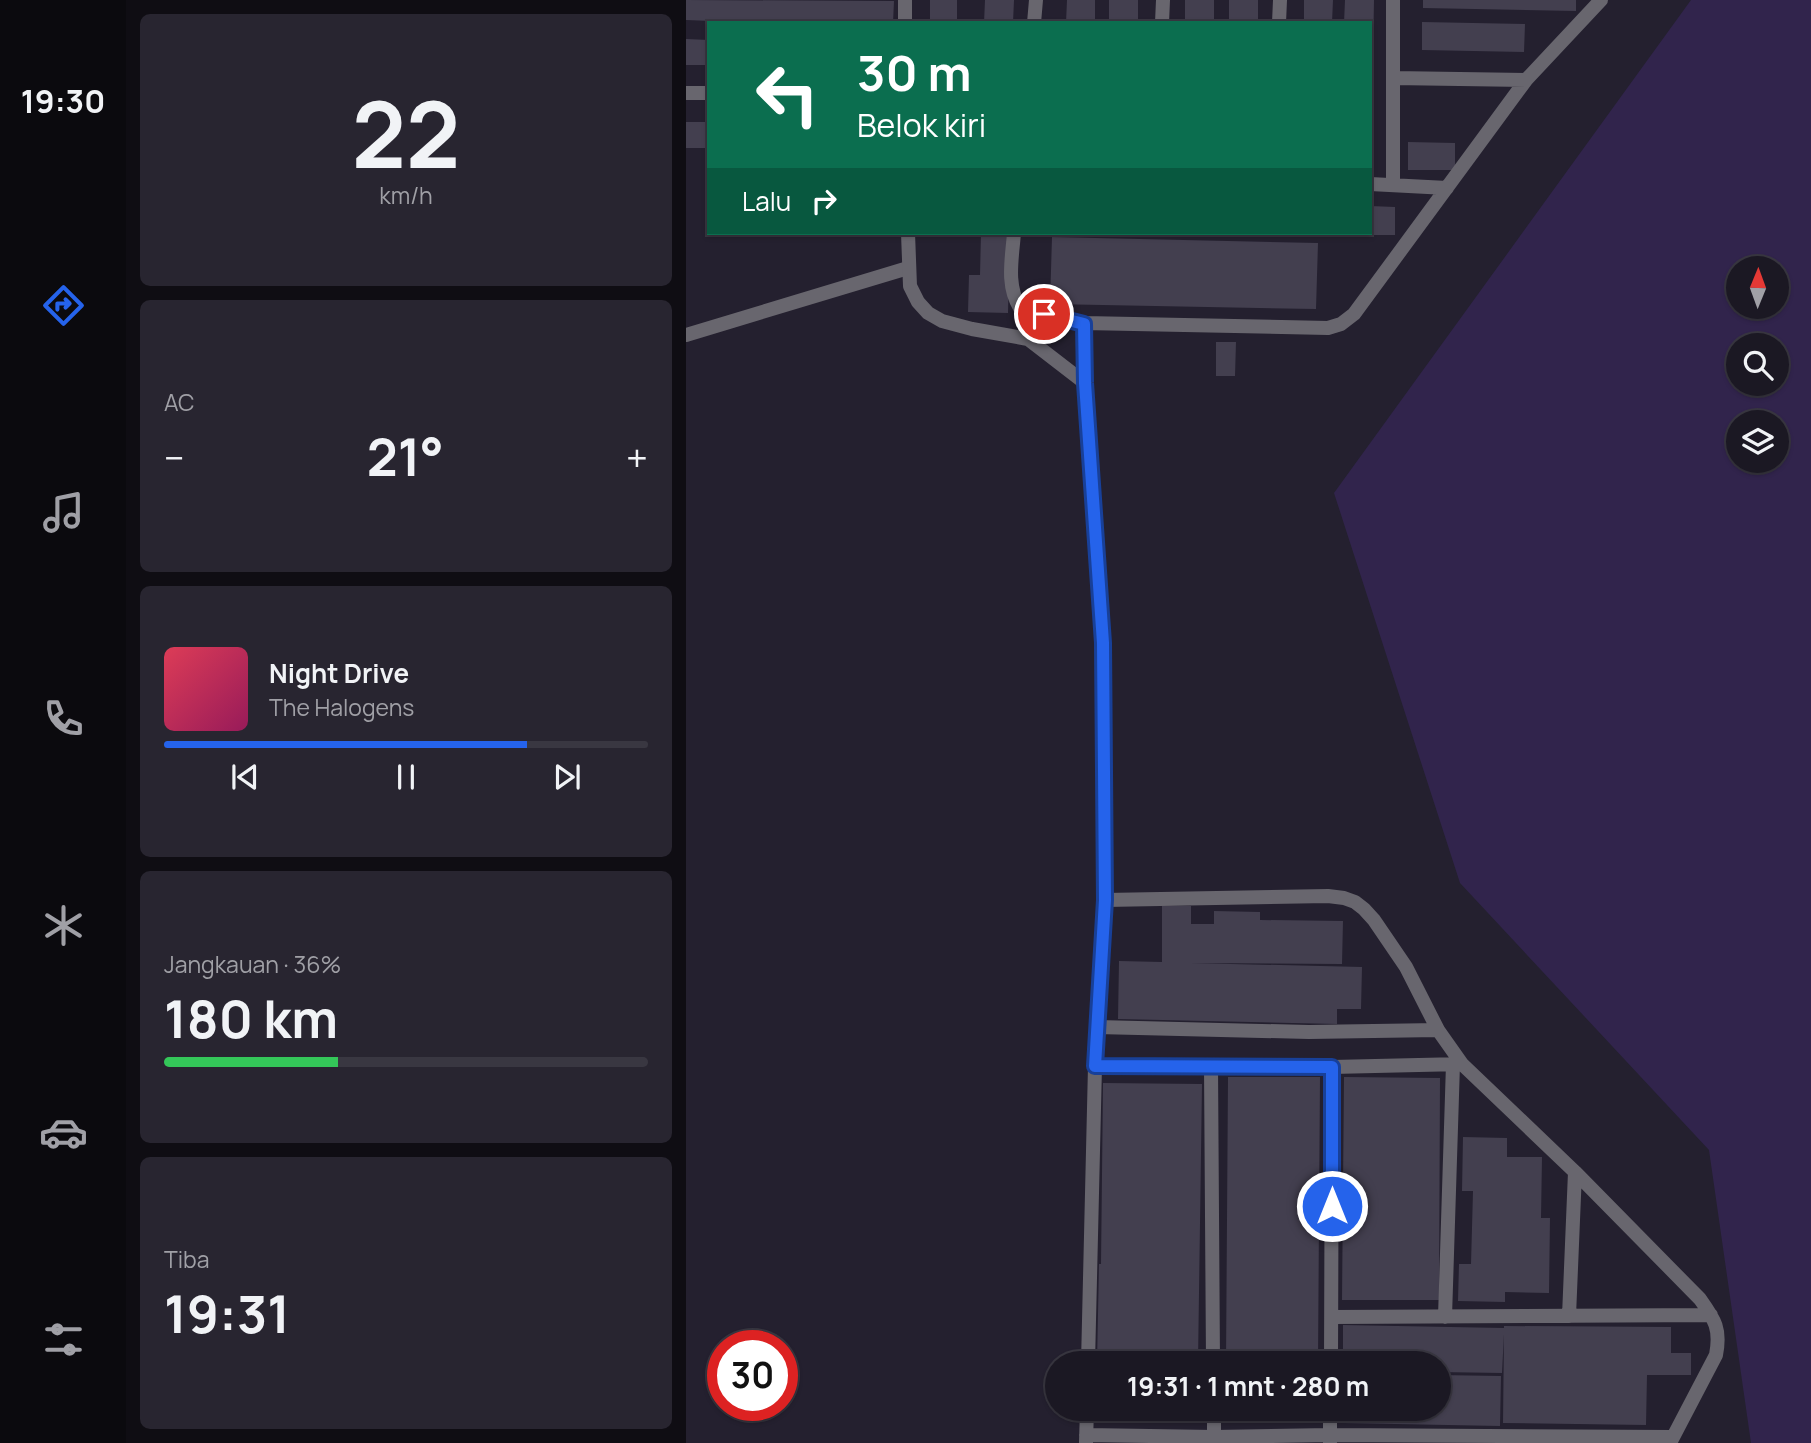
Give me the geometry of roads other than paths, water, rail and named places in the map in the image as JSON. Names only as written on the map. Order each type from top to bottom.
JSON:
[{"type":"street","points":[[905,0],[905,21]]},
{"type":"street","points":[[1034,21],[1036,0]]},
{"type":"street","points":[[1162,21],[1163,0]]},
{"type":"street","points":[[1279,21],[1280,0]]},
{"type":"street","points":[[1392,184],[1393,0]]},
{"type":"street","points":[[1014,235],[1011,286],[1013,297],[1020,309],[1084,324],[1328,328],[1341,324],[1354,314],[1526,80],[1601,0]]},
{"type":"street","points":[[1394,78],[1526,80]]},
{"type":"street","points":[[686,93],[707,93]]},
{"type":"street","points":[[1372,184],[1447,188]]},
{"type":"street","points":[[908,235],[910,286],[918,302],[928,313],[942,321],[1028,339],[1085,383]]},
{"type":"street","points":[[686,335],[908,268]]},
{"type":"street","points":[[1028,339],[1044,314]]},
{"type":"street","points":[[1084,324],[1085,383],[1103,643],[1105,900],[1095,1066],[1088,1351]]},
{"type":"street","points":[[1087,1421],[1086,1439],[1214,1437],[1671,1440],[1716,1355],[1719,1340],[1718,1327],[1700,1299],[1575,1172],[1458,1064],[1406,967],[1374,920],[1355,902],[1328,896],[1105,900]]},
{"type":"street","points":[[1097,1027],[1309,1032],[1438,1030]]},
{"type":"street","points":[[1095,1066],[1332,1067],[1458,1064]]},
{"type":"street","points":[[1445,1317],[1458,1064]]},
{"type":"street","points":[[1211,1066],[1213,1351]]},
{"type":"street","points":[[1331,1351],[1332,1067]]},
{"type":"street","points":[[1569,1316],[1575,1172]]},
{"type":"street","points":[[1332,1317],[1711,1315]]},
{"type":"street","points":[[1213,1421],[1214,1437]]},
{"type":"street","points":[[1329,1439],[1330,1421]]}]
